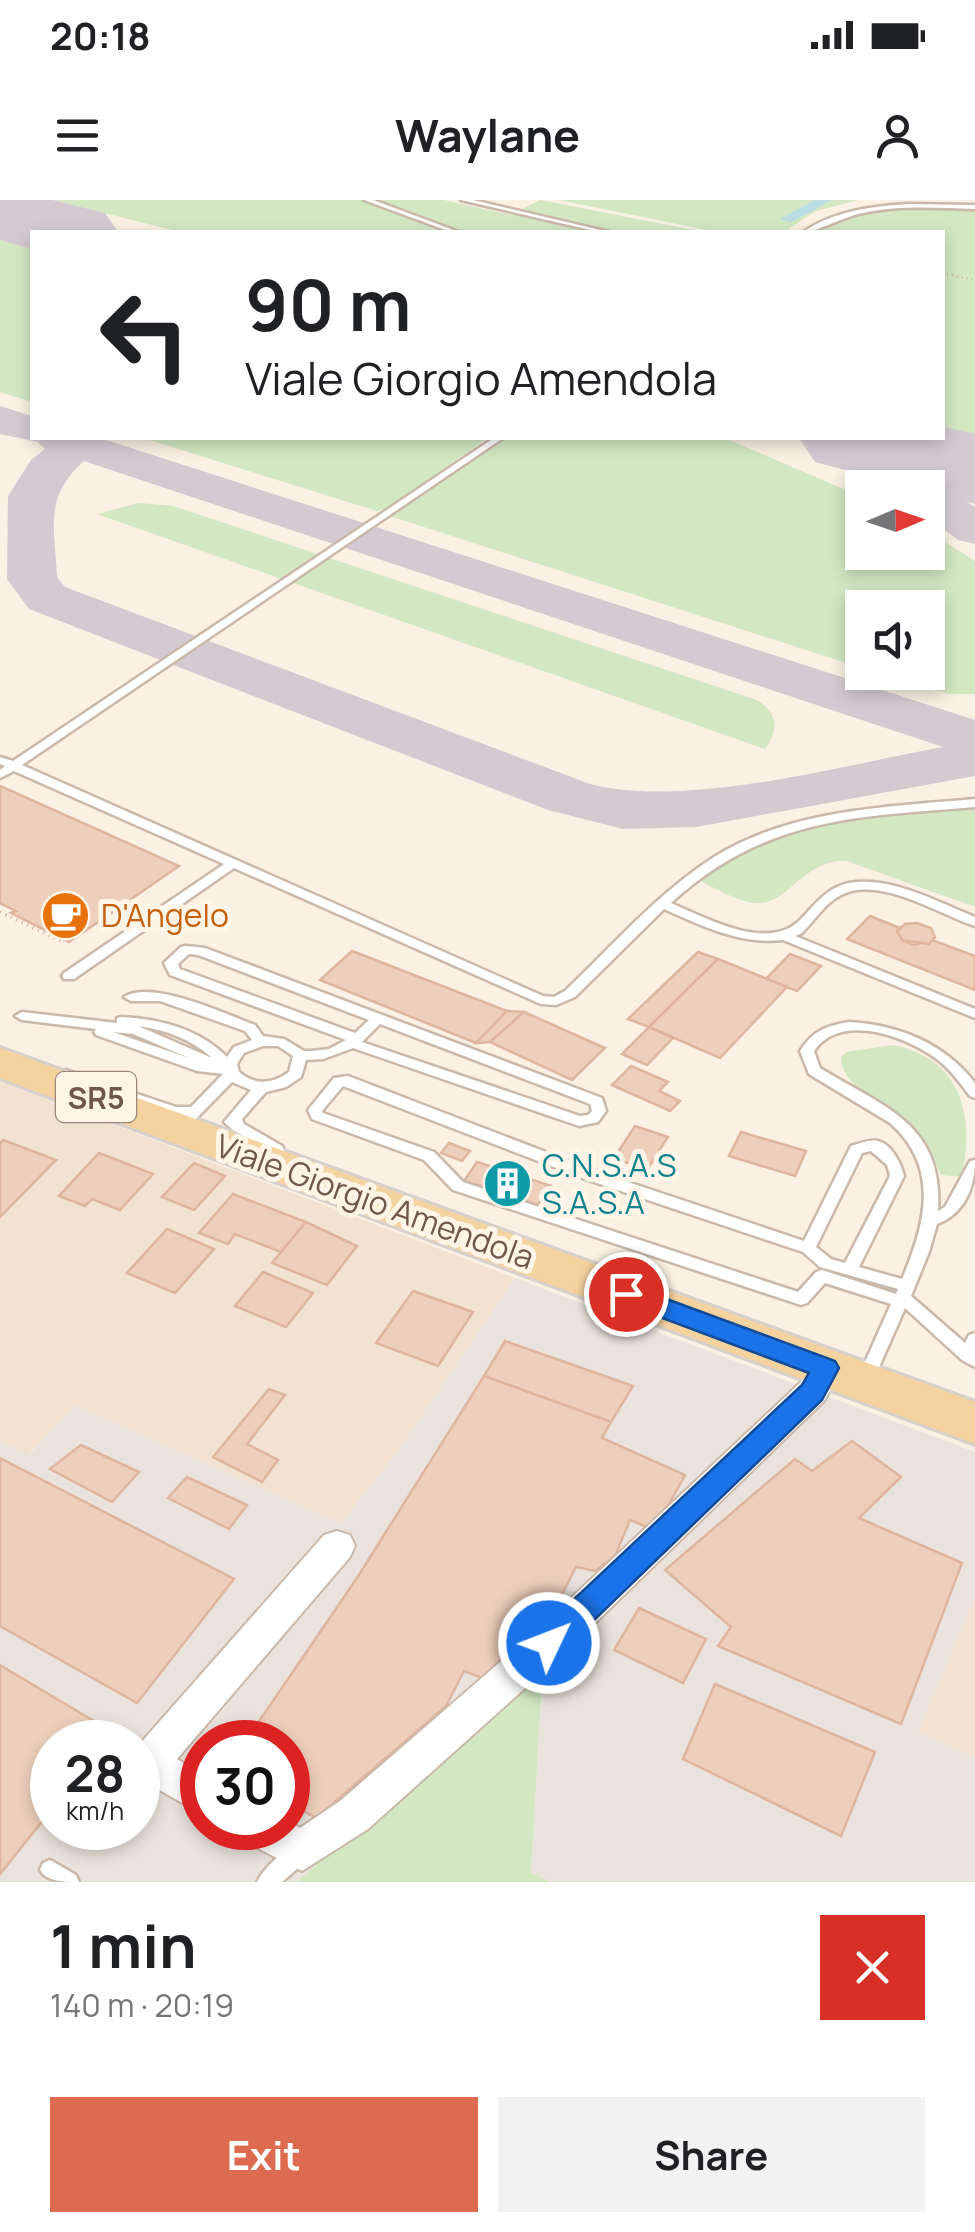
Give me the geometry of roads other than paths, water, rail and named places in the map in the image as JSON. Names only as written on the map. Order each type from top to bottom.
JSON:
[{"type":"main road","name":"Viale Giorgio Amendola","points":[[7,1064],[206,1125],[356,1194],[975,1423]]},
{"type":"street","points":[[302,1851],[354,1814],[549,1643],[812,1392],[845,1375]]},
{"type":"street","points":[[186,1720],[338,1546]]},
{"type":"street","points":[[180,1727],[148,1764],[180,1782]]},
{"type":"lane","points":[[367,200],[450,230]]},
{"type":"lane","points":[[464,200],[597,230]]},
{"type":"lane","points":[[809,230],[830,216],[854,211],[975,207]]},
{"type":"lane","points":[[0,774],[496,440]]},
{"type":"lane","points":[[0,760],[541,1000],[567,996],[700,873],[757,840],[829,821],[975,803]]},
{"type":"lane","points":[[69,976],[233,862]]},
{"type":"lane","points":[[784,936],[796,930],[826,896],[863,886],[975,922]]},
{"type":"lane","points":[[665,905],[740,934],[784,936],[975,1014]]},
{"type":"lane","points":[[200,951],[596,1101],[599,1111],[593,1120],[579,1121],[355,1044],[350,1036],[175,972],[171,963],[176,954],[200,951]]},
{"type":"lane","points":[[260,1036],[161,997],[131,997],[288,1045],[300,1055],[314,1057],[355,1044],[377,1019]]},
{"type":"lane","points":[[22,1016],[66,1022],[144,1021],[201,1042],[220,1055],[242,1083],[261,1088]]},
{"type":"lane","points":[[66,1022],[202,1068],[231,1073]]},
{"type":"lane","points":[[845,1375],[903,1294],[936,1219],[934,1174],[924,1152],[888,1114],[814,1071],[807,1051],[818,1035],[837,1028],[886,1032],[936,1052],[975,1094]]},
{"type":"lane","points":[[206,1125],[239,1050],[260,1036]]},
{"type":"lane","points":[[206,1125],[261,1088],[290,1080],[300,1068],[300,1055]]},
{"type":"lane","points":[[903,1294],[822,1276],[801,1299],[458,1186],[429,1156],[317,1116],[315,1110],[340,1081],[348,1080],[590,1175],[808,1248],[826,1263],[903,1294],[973,1352]]},
{"type":"lane","points":[[808,1248],[856,1150],[874,1145],[894,1164],[897,1176],[849,1270]]},
{"type":"lane","points":[[936,1219],[951,1212],[975,1166]]},
{"type":"lane","points":[[267,1882],[302,1851]]},
{"type":"waterway","points":[[787,219],[825,200]]},
{"type":"place","name":"D'Angelo","points":[[66,915]]},
{"type":"place","name":"C.N.S.A.S S.A.S.A","points":[[507,1183]]}]
